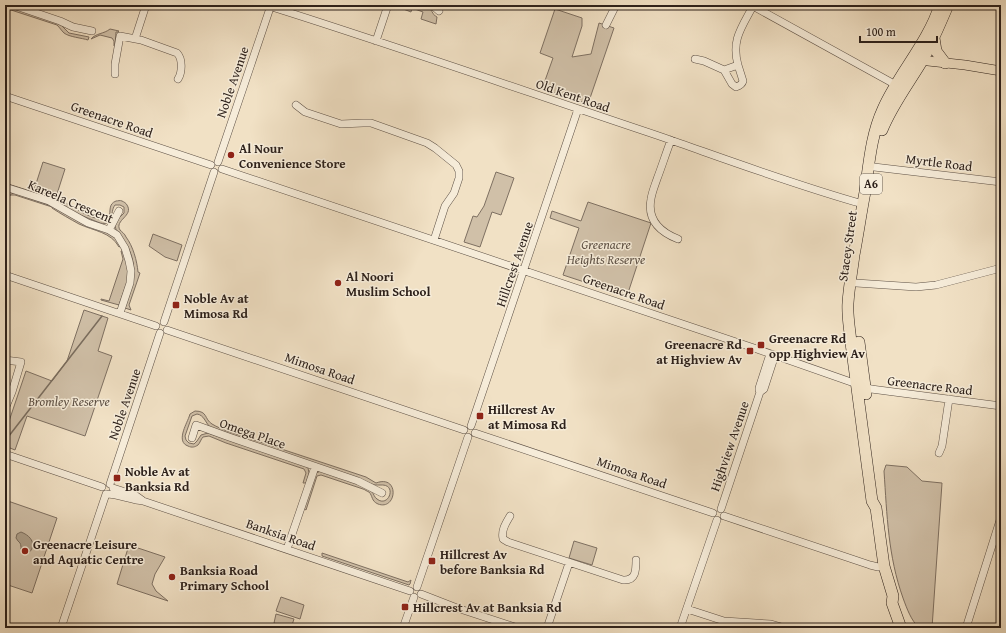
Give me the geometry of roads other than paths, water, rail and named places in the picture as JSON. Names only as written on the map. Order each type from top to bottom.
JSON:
[{"type":"highway","name":"Stacey Street","points":[[861,386],[855,295],[878,141],[884,124],[918,58],[940,5]]},
{"type":"highway","name":"Stacey Street","points":[[901,628],[893,607],[892,596],[884,566],[876,508],[878,501],[876,474],[848,318],[848,304],[850,282],[877,124],[896,85],[934,38],[948,5]]},
{"type":"highway","points":[[934,38],[936,51],[945,63]]},
{"type":"highway","name":"Stacey Street","points":[[892,596],[898,602],[909,628]]},
{"type":"main road","points":[[918,58],[1001,71]]},
{"type":"street","points":[[13,5],[73,27],[92,32]]},
{"type":"street","points":[[135,39],[146,5]]},
{"type":"street","points":[[376,41],[388,5]]},
{"type":"street","points":[[432,5],[439,11]]},
{"type":"street","points":[[606,25],[616,5]]},
{"type":"street","points":[[695,58],[724,70],[732,84],[736,87],[740,86],[743,81],[735,53],[736,38],[752,5],[896,85]]},
{"type":"street","name":"Old Kent Road","points":[[271,7],[376,41],[812,189],[863,204]]},
{"type":"street","name":"Noble Avenue","points":[[164,322],[214,166],[271,7]]},
{"type":"street","points":[[115,74],[115,64],[120,36],[135,39],[179,54],[181,59],[181,72],[178,79]]},
{"type":"street","points":[[724,70],[738,64]]},
{"type":"street","name":"Greenacre Road","points":[[5,96],[214,166],[222,165],[222,169],[772,354],[876,391],[1001,406]]},
{"type":"street","points":[[296,105],[305,112],[341,124],[371,123],[399,132],[427,143],[456,165],[459,171],[459,178],[454,193],[445,206],[434,240]]},
{"type":"street","name":"Hillcrest Avenue","points":[[472,426],[578,109]]},
{"type":"street","points":[[670,140],[652,194],[650,209],[658,228],[678,239]]},
{"type":"street","name":"Myrtle Road","points":[[874,167],[1001,182]]},
{"type":"street","name":"Kareela Crescent","points":[[5,187],[49,202],[117,235],[125,248],[131,268],[130,283],[120,313]]},
{"type":"street","points":[[109,230],[118,211]]},
{"type":"street","points":[[856,283],[916,287],[936,285],[1001,268]]},
{"type":"street","points":[[5,275],[156,326]]},
{"type":"street","points":[[160,322],[164,322],[167,324],[167,330],[164,333],[160,333],[157,331],[156,326],[160,322]]},
{"type":"street","name":"Mimosa Road","points":[[167,330],[466,433]]},
{"type":"street","name":"Noble Avenue","points":[[61,628],[160,333]]},
{"type":"street","name":"Highview Avenue","points":[[721,509],[760,392],[759,388],[772,354]]},
{"type":"street","points":[[5,360],[21,362],[5,409]]},
{"type":"street","points":[[939,453],[942,446],[949,399]]},
{"type":"street","name":"Omega Place","points":[[192,438],[196,425],[363,483],[382,493]]},
{"type":"street","points":[[417,587],[468,426],[472,426],[475,430],[475,433],[471,437],[466,433]]},
{"type":"street","name":"Mimosa Road","points":[[475,433],[713,512]]},
{"type":"street","name":"Banksia Road","points":[[5,454],[108,489],[125,491],[144,501],[286,549],[412,594]]},
{"type":"street","points":[[286,549],[315,466]]},
{"type":"street","points":[[717,520],[714,517],[713,512],[716,509],[721,509],[724,512],[724,516]]},
{"type":"street","points":[[510,516],[503,528],[502,540],[629,583],[634,573],[636,560]]},
{"type":"street","points":[[724,516],[870,566],[884,566]]},
{"type":"street","points":[[717,520],[721,520],[724,516]]},
{"type":"street","points":[[966,628],[1001,517]]},
{"type":"street","points":[[680,628],[717,520]]},
{"type":"street","points":[[547,628],[569,562]]},
{"type":"street","points":[[403,628],[412,594],[412,588],[417,587]]},
{"type":"street","points":[[417,587],[421,591],[421,594],[504,626],[518,628]]},
{"type":"street","points":[[412,594],[419,597],[421,594]]},
{"type":"street","name":"Stacey Street","points":[[893,607],[896,628]]},
{"type":"street","points":[[687,609],[724,621],[771,624],[786,628]]},
{"type":"waterway","points":[[5,441],[102,316]]},
{"type":"place","name":"Al Nour Convenience Store","points":[[231,155]]},
{"type":"place","name":"Al Noori Muslim School","points":[[338,283]]},
{"type":"place","name":"Noble Av at Mimosa Rd","points":[[176,305]]},
{"type":"place","name":"Greenacre Rd opp Highview Av","points":[[761,345]]},
{"type":"place","name":"Greenacre Rd at Highview Av","points":[[750,351]]},
{"type":"place","name":"Hillcrest Av at Mimosa Rd","points":[[480,416]]},
{"type":"place","name":"Noble Av at Banksia Rd","points":[[117,478]]},
{"type":"place","name":"Greenacre Leisure and Aquatic Centre","points":[[25,551]]},
{"type":"place","name":"Hillcrest Av before Banksia Rd","points":[[432,561]]},
{"type":"place","name":"Banksia Road Primary School","points":[[172,577]]},
{"type":"place","name":"Hillcrest Av at Banksia Rd","points":[[405,607]]},
{"type":"park label","name":"Greenacre Heights Reserve","points":[[606,252]]},
{"type":"park label","name":"Bromley Reserve","points":[[69,401]]}]
